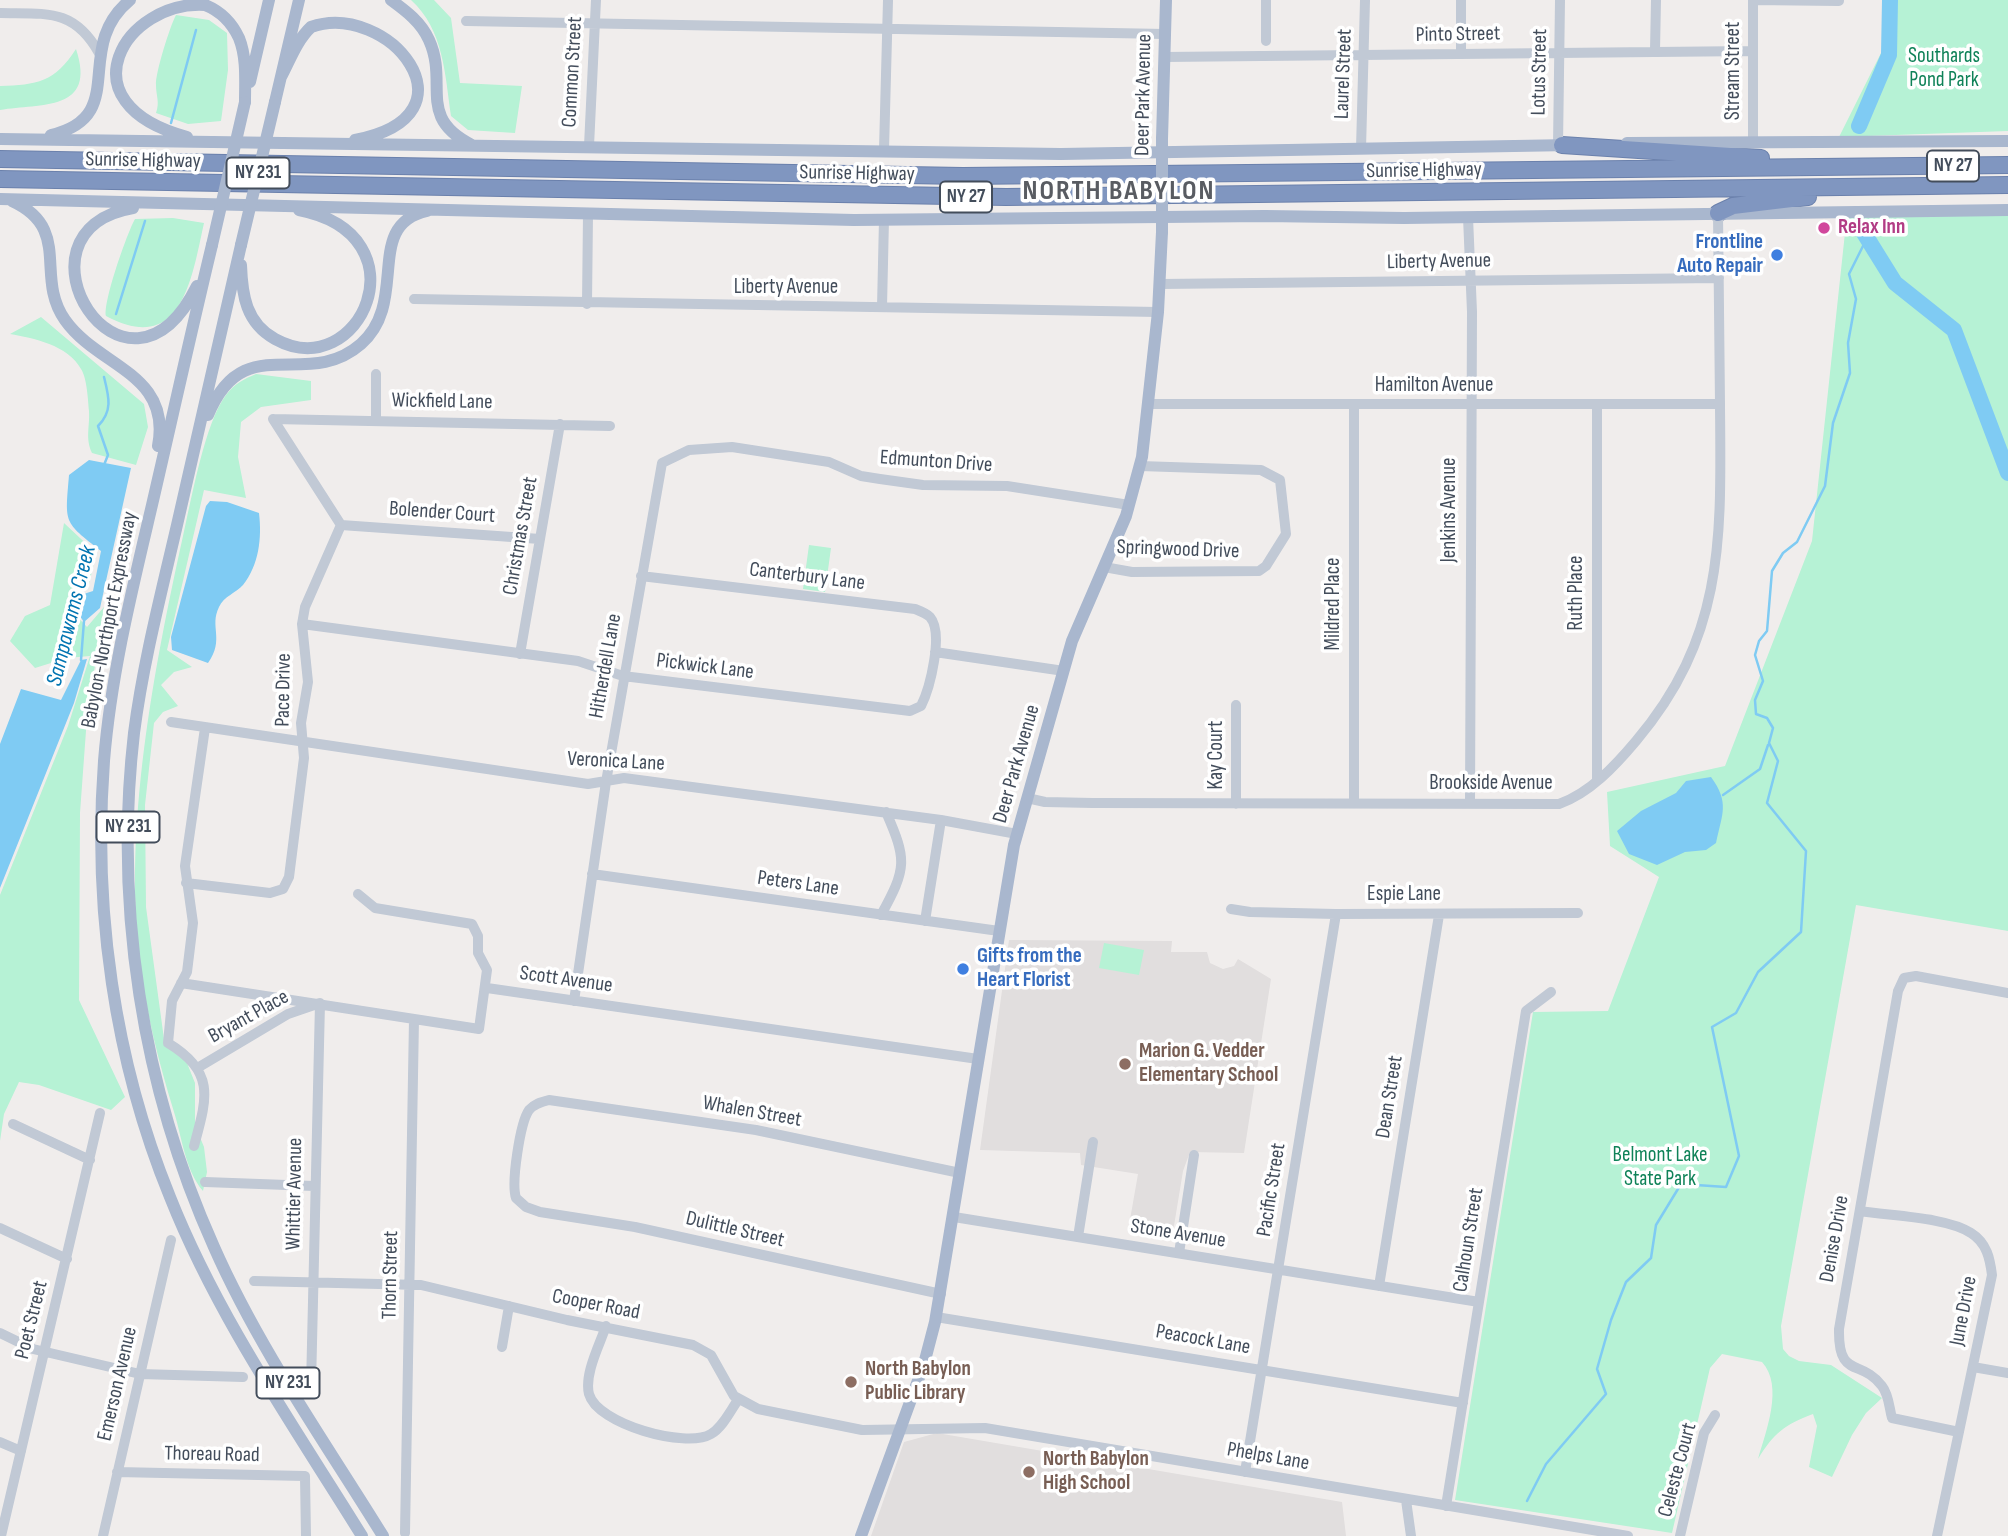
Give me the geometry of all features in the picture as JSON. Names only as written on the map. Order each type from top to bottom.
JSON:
[{"type":"highway","points":[[1560,146],[1761,158],[1829,167]]},
{"type":"highway","name":"Sunrise Highway","points":[[0,159],[952,176],[2008,165]]},
{"type":"highway","name":"Sunrise Highway","points":[[0,179],[986,197],[2008,185]]},
{"type":"highway","points":[[1718,213],[1733,206],[1779,200],[1852,197],[1932,186]]},
{"type":"main road","points":[[0,139],[34,139],[70,131],[88,116],[97,95],[99,53],[111,20],[130,0]]},
{"type":"main road","name":"Babylon-Northport Expressway","points":[[269,0],[117,663],[104,761],[101,810],[104,909],[121,1032],[152,1150],[200,1264],[240,1340],[362,1536]]},
{"type":"main road","name":"Babylon-Northport Expressway","points":[[299,0],[151,638],[134,737],[128,872],[141,1006],[169,1126],[214,1248],[260,1336],[383,1536]]},
{"type":"main road","points":[[391,0],[416,20],[428,38],[435,63],[436,105],[442,122],[454,134],[477,147]]},
{"type":"main road","name":"Deer Park Avenue","points":[[861,1536],[900,1430],[936,1317],[1017,834],[1079,622],[1129,505],[1140,466],[1149,404],[1160,284],[1166,0]]},
{"type":"main road","points":[[204,142],[157,128],[141,118],[126,99],[117,78],[117,55],[122,39],[135,19],[155,6],[177,1],[200,3],[219,13],[230,24],[241,46],[245,102]]},
{"type":"main road","points":[[281,77],[300,41],[313,25],[338,12],[352,10]]},
{"type":"main road","points":[[332,144],[380,134],[407,113],[419,78],[416,56],[410,42]]},
{"type":"main road","name":"Sunrise Highway","points":[[34,139],[1085,154],[1754,142],[2008,141]]},
{"type":"main road","points":[[4,199],[34,214],[45,228],[50,244],[53,295],[66,322],[82,338],[138,380],[153,400],[160,426],[152,506]]},
{"type":"main road","name":"Sunrise Highway","points":[[4,199],[884,219],[1468,217],[2008,210]]},
{"type":"main road","points":[[166,203],[107,214],[84,230],[72,249],[68,263],[68,279],[76,303],[91,322],[106,331],[130,337],[152,334],[178,318],[207,267]]},
{"type":"main road","points":[[242,245],[245,303],[257,325],[270,336],[286,344],[314,346],[340,337],[359,320],[369,296],[371,278],[368,261],[355,239],[324,217],[267,204]]},
{"type":"main road","points":[[194,451],[216,398],[236,374],[265,364],[330,361],[363,342],[375,328],[386,305],[390,249],[397,230],[417,214],[443,208]]},
{"type":"street","name":"Common Street","points":[[589,146],[596,0]]},
{"type":"street","points":[[884,150],[888,0]]},
{"type":"street","points":[[1266,0],[1266,41]]},
{"type":"street","name":"Laurel Street","points":[[1361,149],[1365,0]]},
{"type":"street","points":[[1461,0],[1461,54]]},
{"type":"street","name":"Lotus Street","points":[[1560,0],[1560,146]]},
{"type":"street","points":[[1655,51],[1656,0]]},
{"type":"street","points":[[1753,0],[1839,1]]},
{"type":"street","name":"Stream Street","points":[[1753,0],[1754,142]]},
{"type":"street","points":[[0,13],[44,14],[69,19],[84,30],[99,53]]},
{"type":"street","points":[[467,21],[1165,34]]},
{"type":"street","name":"Pinto Street","points":[[1164,57],[1753,51]]},
{"type":"street","name":"Brookside Avenue","points":[[1027,798],[1045,802],[1559,804],[1573,799],[1597,781],[1626,753],[1661,712],[1698,640],[1714,576],[1721,524],[1718,213]]},
{"type":"street","points":[[587,304],[588,214]]},
{"type":"street","name":"Jenkins Avenue","points":[[1468,217],[1470,803]]},
{"type":"street","points":[[882,307],[884,219]]},
{"type":"street","name":"Liberty Avenue","points":[[1160,284],[1719,278]]},
{"type":"street","name":"Liberty Avenue","points":[[414,299],[1158,312]]},
{"type":"street","points":[[376,374],[376,419]]},
{"type":"street","name":"Hamilton Avenue","points":[[1149,404],[1720,404]]},
{"type":"street","name":"Mildred Place","points":[[1353,405],[1354,803]]},
{"type":"street","name":"Ruth Place","points":[[1597,405],[1597,781]]},
{"type":"street","name":"Wickfield Lane","points":[[341,525],[273,419],[376,419],[610,426]]},
{"type":"street","name":"Christmas Street","points":[[520,654],[560,424]]},
{"type":"street","name":"Edmunton Drive","points":[[662,463],[689,450],[732,447],[829,461],[861,476],[889,481],[923,485],[1007,486],[1129,505]]},
{"type":"street","name":"Hitherdell Lane","points":[[574,1001],[606,782],[662,463]]},
{"type":"street","name":"Springwood Drive","points":[[1104,567],[1132,572],[1250,572],[1266,566],[1286,534],[1282,488],[1275,475],[1261,470],[1140,466]]},
{"type":"street","name":"Bolender Court","points":[[341,525],[540,539]]},
{"type":"street","name":"Pace Drive","points":[[186,883],[270,893],[283,890],[289,877],[304,758],[301,723],[308,682],[302,624],[305,607],[341,525]]},
{"type":"street","name":"Canterbury Lane","points":[[641,576],[915,609],[928,615],[935,625],[935,652]]},
{"type":"street","name":"Pickwick Lane","points":[[302,624],[578,661],[624,676],[910,711],[921,706],[935,652]]},
{"type":"street","points":[[935,652],[1063,671]]},
{"type":"street","name":"Kay Court","points":[[1236,705],[1236,804]]},
{"type":"street","name":"Veronica Lane","points":[[172,722],[588,784],[624,778],[886,812],[1017,834]]},
{"type":"street","points":[[181,983],[187,972],[193,923],[185,866],[205,728]]},
{"type":"street","points":[[881,915],[897,886],[903,851],[886,812]]},
{"type":"street","points":[[925,921],[941,820]]},
{"type":"street","name":"Peters Lane","points":[[592,874],[999,931]]},
{"type":"street","points":[[358,894],[375,908],[472,924],[478,936],[478,953],[487,971],[487,988]]},
{"type":"street","name":"Espie Lane","points":[[1231,909],[1336,914],[1578,913]]},
{"type":"street","name":"Pacific Street","points":[[1245,1472],[1336,914]]},
{"type":"street","name":"Dean Street","points":[[1379,1286],[1439,915]]},
{"type":"street","name":"Denise Drive","points":[[1959,1432],[1892,1418],[1887,1394],[1881,1383],[1851,1367],[1842,1357],[1839,1329],[1898,991],[1904,978],[1916,976],[2008,993]]},
{"type":"street","name":"Scott Avenue","points":[[181,983],[479,1029],[487,988],[978,1059]]},
{"type":"street","name":"Bryant Place","points":[[181,983],[172,1001],[168,1043],[199,1067],[205,1093],[194,1146]]},
{"type":"street","name":"Calhoun Street","points":[[1446,1506],[1526,1011],[1551,992]]},
{"type":"street","name":"Bryant Place","points":[[199,1067],[288,1014],[320,1003]]},
{"type":"street","name":"Whittier Avenue","points":[[311,1386],[320,1003]]},
{"type":"street","name":"Thorn Street","points":[[405,1533],[415,1018]]},
{"type":"street","name":"Whalen Street","points":[[522,1205],[514,1194],[514,1181],[525,1120],[536,1104],[558,1101],[756,1130],[960,1173]]},
{"type":"street","name":"Poet Street","points":[[1,1536],[100,1113]]},
{"type":"street","points":[[13,1124],[90,1160]]},
{"type":"street","points":[[1078,1237],[1093,1142]]},
{"type":"street","points":[[1179,1253],[1194,1155]]},
{"type":"street","points":[[205,1182],[314,1186]]},
{"type":"street","name":"Dulittle Street","points":[[522,1205],[565,1218],[635,1227],[941,1294]]},
{"type":"street","name":"June Drive","points":[[1860,1211],[1951,1225],[1971,1233],[1990,1257],[1992,1275],[1959,1432]]},
{"type":"street","name":"Stone Avenue","points":[[954,1217],[1479,1302]]},
{"type":"street","points":[[0,1228],[67,1259]]},
{"type":"street","name":"Emerson Avenue","points":[[103,1536],[172,1241]]},
{"type":"street","name":"Cooper Road","points":[[254,1281],[411,1284],[704,1349],[714,1359],[730,1392],[738,1400]]},
{"type":"street","points":[[502,1347],[509,1306]]},
{"type":"street","name":"Peacock Lane","points":[[936,1317],[1463,1403]]},
{"type":"street","points":[[606,1326],[588,1389],[591,1399],[603,1411],[652,1434],[698,1437],[713,1433],[738,1400],[758,1409],[845,1428],[900,1430]]},
{"type":"street","points":[[0,1334],[44,1352],[140,1374],[243,1377]]},
{"type":"street","points":[[1973,1367],[2008,1373]]},
{"type":"street","name":"Celeste Court","points":[[1681,1536],[1703,1433],[1715,1415]]},
{"type":"street","name":"Phelps Lane","points":[[900,1430],[960,1426],[985,1428],[1628,1536]]},
{"type":"street","points":[[1937,1536],[1959,1432]]},
{"type":"street","points":[[0,1441],[21,1451]]},
{"type":"street","name":"Thoreau Road","points":[[117,1472],[305,1476],[306,1536]]},
{"type":"street","points":[[1406,1500],[1411,1536]]},
{"type":"shaded area","name":"Marion G. Vedder Elementary School","points":[[1009,940],[1172,941],[1171,952],[1207,952],[1210,963],[1223,969],[1234,966],[1238,959],[1271,979],[1244,1153],[1190,1152],[1183,1171],[1172,1238],[1128,1231],[1138,1174],[1081,1165],[1080,1153],[980,1150]]},
{"type":"shaded area","name":"North Babylon High School","points":[[937,1433],[1342,1502],[1346,1536],[871,1536],[904,1442]]},
{"type":"green space","points":[[411,0],[434,0],[451,18],[460,83],[522,86],[515,133],[468,130],[451,116],[437,39],[422,12]]},
{"type":"green space","name":"Southards Pond Park","points":[[1882,0],[2008,0],[2008,131],[1839,137],[1883,49]]},
{"type":"green space","points":[[176,15],[209,20],[227,33],[228,70],[221,121],[188,124],[156,113],[158,71]]},
{"type":"green space","points":[[76,49],[80,69],[79,84],[72,94],[48,104],[0,110],[0,86],[44,80],[60,69]]},
{"type":"green space","name":"Belmont Lake State Park","points":[[1847,214],[2008,216],[2008,931],[1856,905],[1781,1326],[1783,1349],[1789,1356],[1799,1361],[1831,1365],[1882,1398],[1866,1413],[1852,1435],[1832,1477],[1809,1467],[1817,1426],[1813,1414],[1781,1431],[1758,1459],[1769,1422],[1772,1383],[1762,1362],[1722,1354],[1710,1368],[1672,1533],[1455,1500],[1533,1012],[1608,1011],[1659,877],[1610,846],[1607,792],[1725,766],[1812,541]]},
{"type":"green space","points":[[173,218],[204,223],[188,287],[179,305],[167,319],[152,326],[132,326],[106,316],[112,283],[135,219]]},
{"type":"green space","points":[[41,317],[144,404],[148,427],[136,465],[92,453],[88,437],[86,383],[75,361],[59,348],[10,334]]},
{"type":"green space","points":[[256,374],[311,381],[311,400],[261,407],[241,422],[238,457],[246,498],[204,490],[167,650],[192,667],[174,672],[161,685],[178,706],[163,712],[154,723],[145,805],[146,907],[164,1039],[185,1058],[195,1083],[195,1125],[204,1147],[207,1172],[203,1191],[192,1173],[185,1153],[146,1000],[136,911],[138,803],[152,693],[200,462],[218,407],[232,388]]},
{"type":"green space","points":[[64,523],[96,553],[88,589],[73,592],[70,609],[87,627],[104,607],[87,717],[80,813],[79,1000],[125,1097],[111,1110],[39,1085],[19,1082],[4,1114],[0,1141],[0,895],[68,726],[90,656],[67,658],[35,668],[10,641],[25,616],[50,605]]},
{"type":"green space","points":[[809,545],[831,548],[825,592],[803,589]]},
{"type":"green space","points":[[1104,943],[1144,950],[1139,975],[1099,968]]},
{"type":"water","points":[[89,460],[131,468],[100,608],[84,622],[68,599],[93,591],[101,551],[73,527],[67,513],[67,503],[69,475]]},
{"type":"water","points":[[210,501],[227,502],[259,513],[260,532],[253,569],[243,585],[224,600],[216,614],[215,647],[208,663],[172,650],[171,637],[206,506]]},
{"type":"water","points":[[87,659],[74,703],[0,888],[0,744],[21,689],[61,700],[81,660]]},
{"type":"water","points":[[1711,777],[1723,802],[1716,843],[1706,850],[1685,852],[1657,865],[1629,854],[1617,831],[1641,811],[1676,793],[1686,781]]},
{"type":"waterway","points":[[1859,126],[1889,55],[1890,0]]},
{"type":"waterway","name":"Sampawams Creek","points":[[171,123],[196,30]]},
{"type":"waterway","name":"Sampawams Creek","points":[[116,314],[145,221]]},
{"type":"waterway","points":[[1859,225],[1895,283],[1954,330],[2008,473]]},
{"type":"waterway","points":[[1527,1501],[1546,1464],[1606,1394],[1597,1369],[1611,1320],[1626,1282],[1651,1258],[1656,1225],[1681,1184],[1726,1187],[1739,1156],[1712,1027],[1736,1013],[1758,972],[1801,932],[1806,851],[1767,803],[1778,761],[1769,743],[1773,728],[1767,718],[1756,714],[1755,700],[1763,681],[1755,655],[1759,641],[1767,631],[1772,571],[1783,553],[1797,542],[1825,486],[1833,423],[1850,373],[1848,343],[1856,299],[1849,274],[1867,238]]},
{"type":"waterway","name":"Sampawams Creek","points":[[104,377],[108,409],[98,426],[108,455],[104,465]]},
{"type":"waterway","name":"Sampawams Creek","points":[[81,660],[84,621]]},
{"type":"waterway","points":[[1723,795],[1760,769],[1768,745]]},
{"type":"place","name":"Relax Inn","points":[[1824,228]]},
{"type":"place","name":"Frontline Auto Repair","points":[[1777,255]]},
{"type":"place","name":"Gifts from the Heart Florist","points":[[963,969]]},
{"type":"place","name":"Marion G. Vedder Elementary School","points":[[1125,1064]]},
{"type":"place","name":"North Babylon Public Library","points":[[851,1382]]},
{"type":"place","name":"North Babylon High School","points":[[1029,1472]]},
{"type":"district","name":"NORTH BABYLON","points":[[1119,192]]}]
